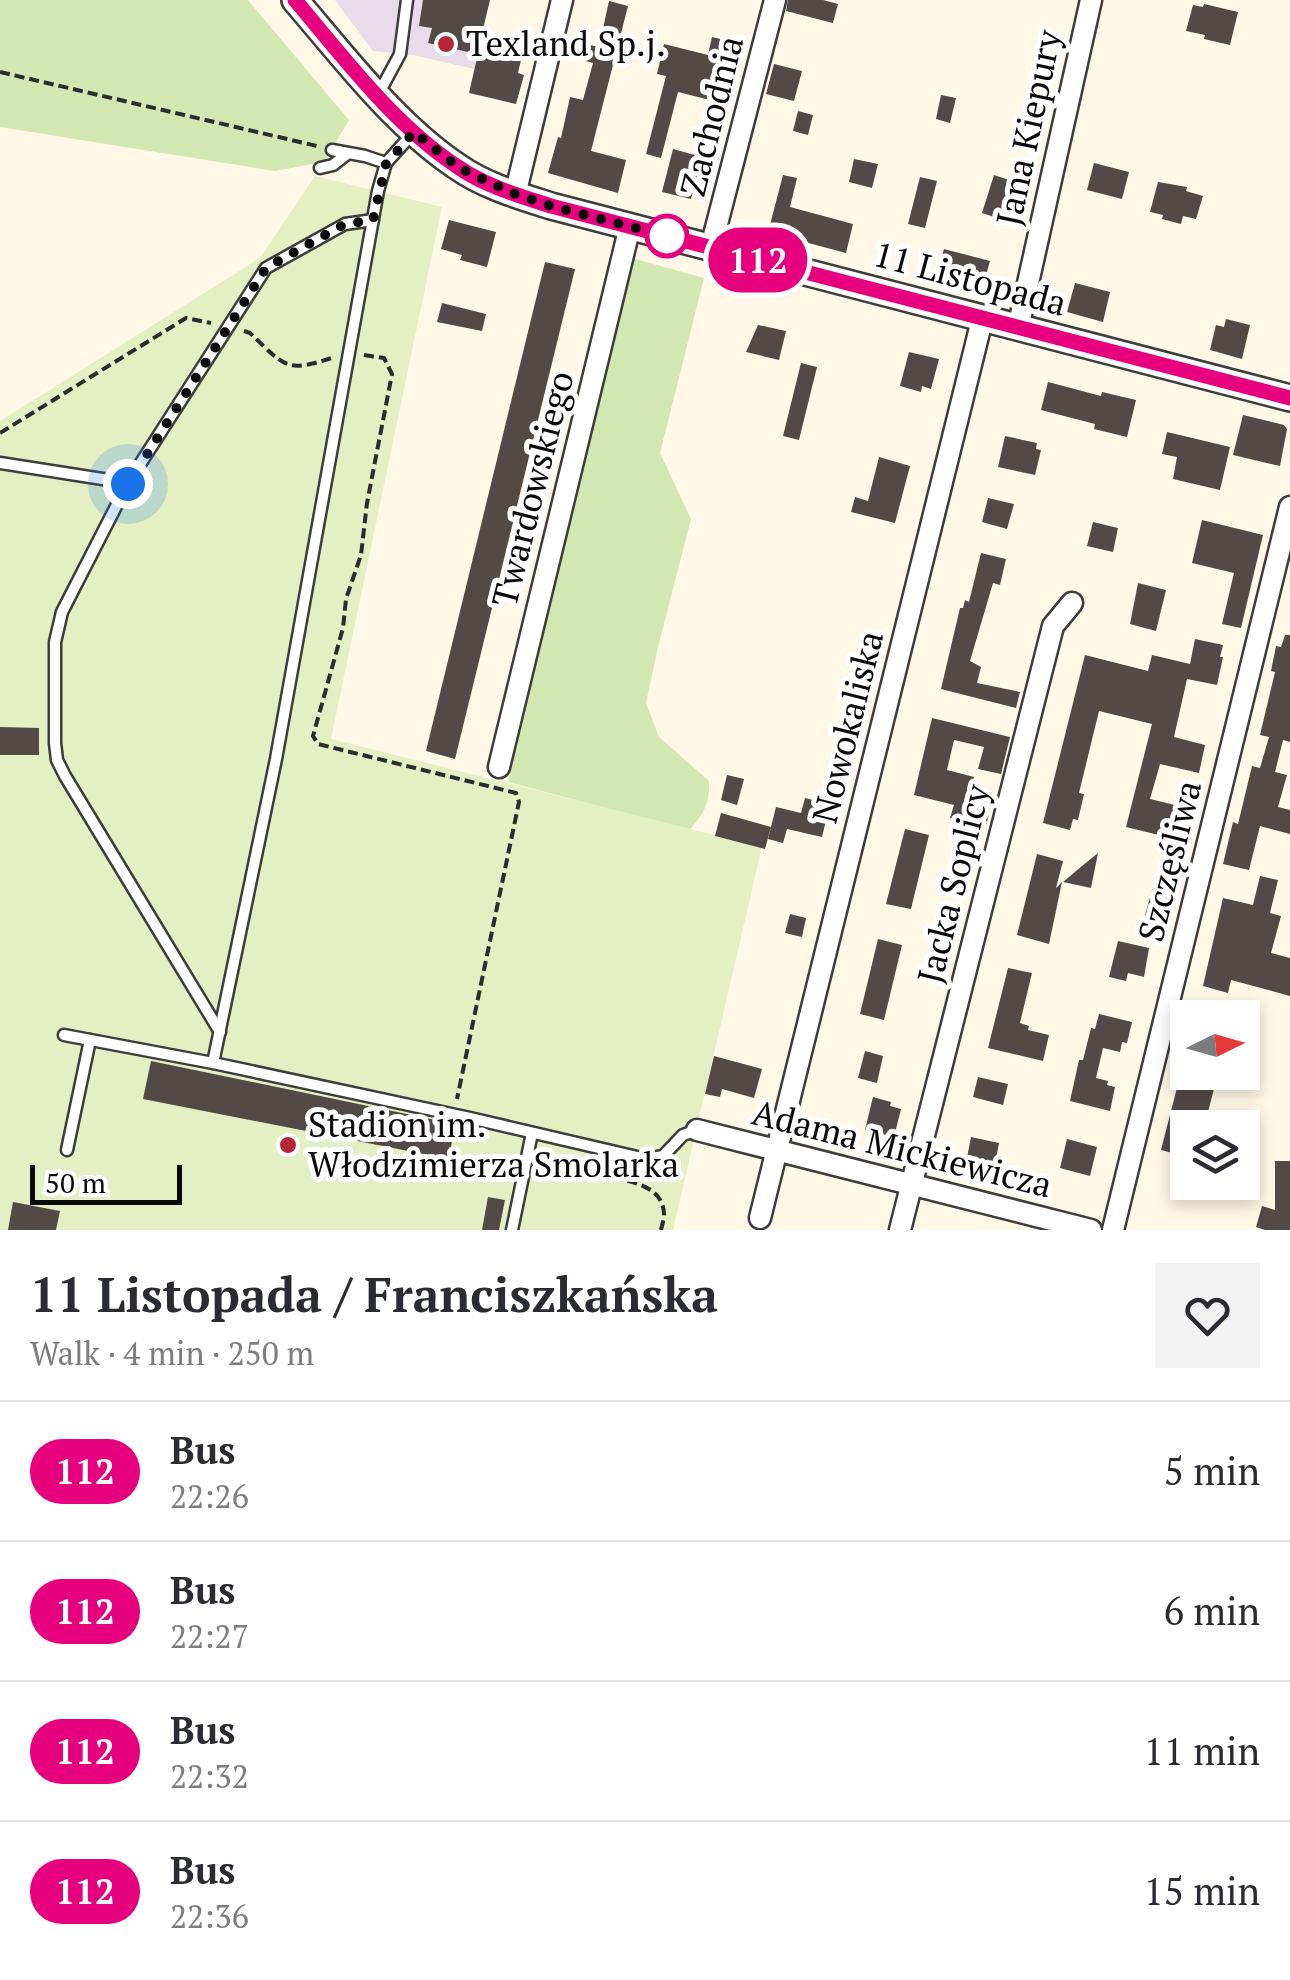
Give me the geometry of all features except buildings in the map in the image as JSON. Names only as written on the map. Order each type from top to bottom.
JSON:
[{"type":"street","name":"11 Listopada","points":[[295,0],[377,96],[414,132],[459,168],[515,194],[1290,398]]},
{"type":"street","points":[[515,194],[562,0]]},
{"type":"street","name":"Zachodnia","points":[[712,247],[774,0]]},
{"type":"street","name":"Jana Kiepury","points":[[1018,328],[1091,0]]},
{"type":"street","name":"Twardowskiego","points":[[499,767],[630,226]]},
{"type":"street","name":"Nowokaliska","points":[[760,1218],[982,320]]},
{"type":"street","name":"Szczęśliwa","points":[[1113,1230],[1290,508]]},
{"type":"street","name":"Jacka Soplicy","points":[[900,1230],[1053,626],[1072,603]]},
{"type":"street","name":"Adama Mickiewicza","points":[[697,1130],[1091,1230]]},
{"type":"lane","points":[[377,96],[400,54],[406,0]]},
{"type":"lane","points":[[213,1063],[276,759],[373,220],[386,164],[414,132]]},
{"type":"lane","points":[[332,150],[386,164]]},
{"type":"lane","points":[[320,168],[333,165],[347,154]]},
{"type":"lane","points":[[220,1032],[58,760],[54,642],[62,612],[128,484],[266,268],[345,224],[373,220]]},
{"type":"lane","points":[[0,464],[128,484]]},
{"type":"lane","points":[[64,1035],[470,1118],[531,1138],[646,1158],[662,1156],[683,1135],[697,1130]]},
{"type":"lane","points":[[67,1150],[90,1040]]},
{"type":"lane","points":[[512,1230],[531,1138]]},
{"type":"path","points":[[0,72],[332,150]]},
{"type":"path","points":[[0,433],[186,318],[250,333],[281,362],[300,368],[350,352],[384,358],[392,374],[361,555],[346,599],[343,628],[313,736],[318,744],[516,793],[519,802],[456,1105],[470,1118]]},
{"type":"path","points":[[531,1138],[550,1161],[564,1170],[648,1188],[660,1200],[664,1214],[660,1230]]},
{"type":"shaded area","points":[[335,0],[490,0],[474,69],[413,55],[373,51]]},
{"type":"green space","points":[[0,0],[248,0],[349,120],[324,162],[275,171],[0,127]]},
{"type":"green space","points":[[315,176],[442,207],[331,739],[762,847],[673,1230],[0,1230],[0,421],[260,258]]},
{"type":"green space","points":[[632,258],[704,278],[660,453],[691,519],[646,703],[659,737],[709,781],[705,808],[689,830],[508,782]]},
{"type":"bus line","name":"112","points":[[295,0],[377,96],[414,132],[459,168],[515,194],[1290,398]]},
{"type":"place","name":"Texland Sp.j.","points":[[446,44]]},
{"type":"place","name":"Stadion im. Włodzimierza Smolarka","points":[[288,1145]]},
{"type":"route","points":[[128,484],[266,268],[345,224],[373,220],[386,164],[414,132],[459,168],[515,194],[667,236]]}]
